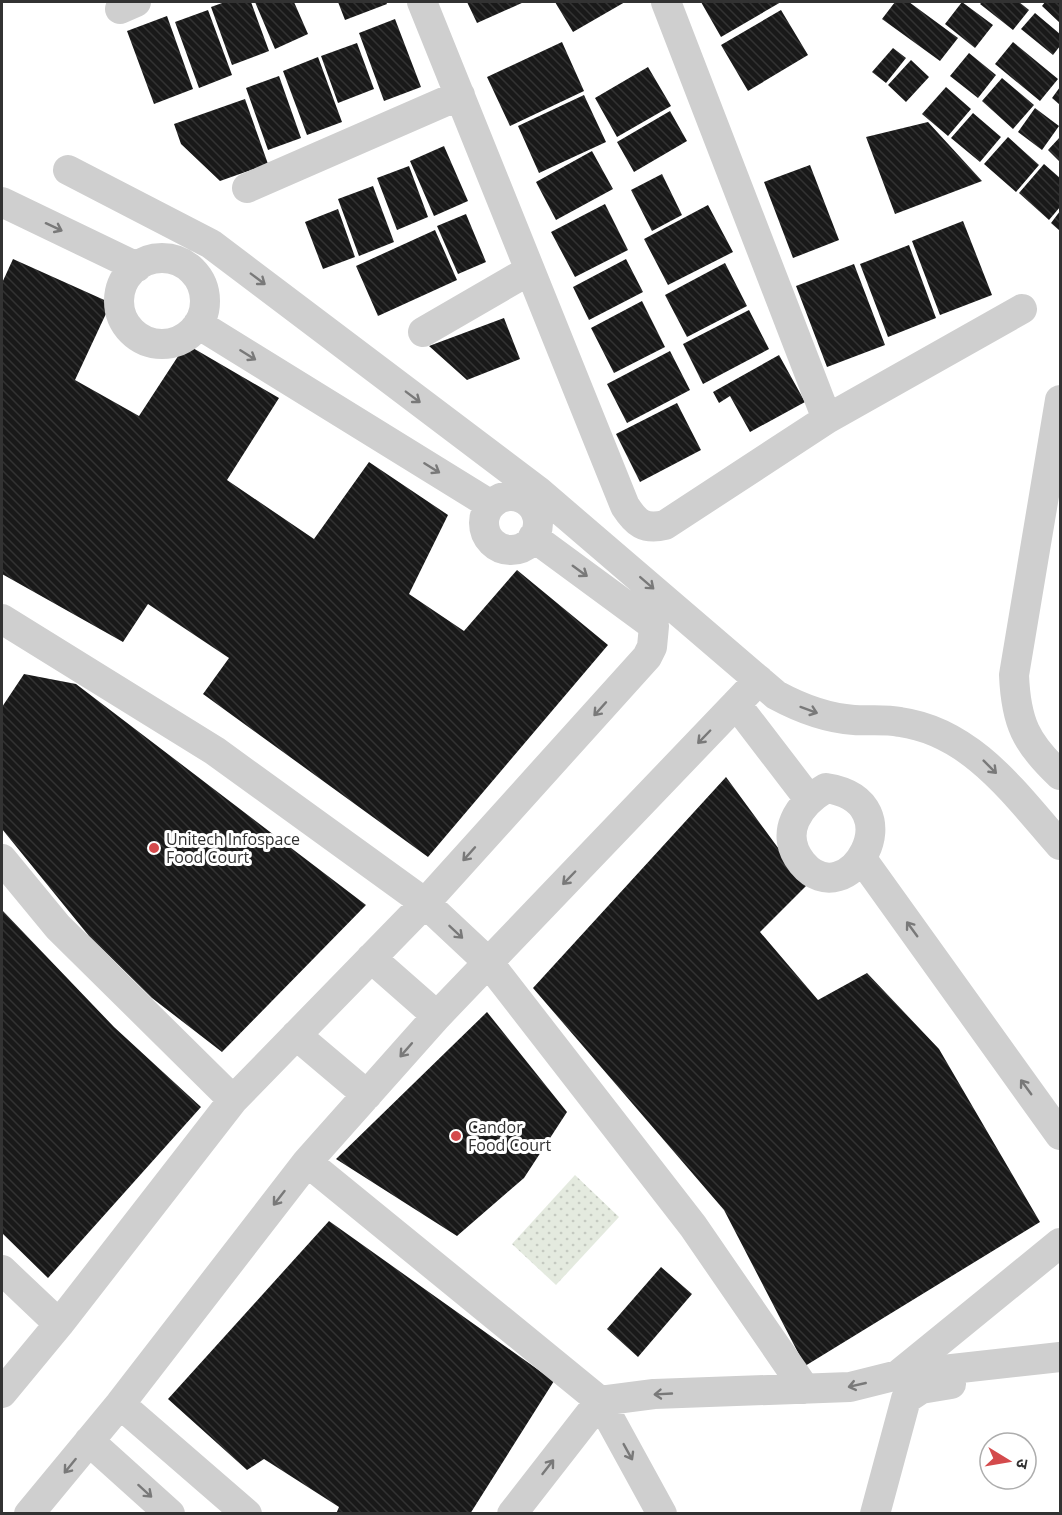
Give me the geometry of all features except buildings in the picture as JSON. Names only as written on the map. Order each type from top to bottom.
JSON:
[{"type":"street","points":[[422,2],[626,506],[634,520],[643,526],[665,525],[827,419],[1022,309]]},
{"type":"street","points":[[666,2],[827,419]]},
{"type":"street","points":[[246,188],[460,95]]},
{"type":"street","points":[[68,170],[211,244],[534,497],[776,694],[813,713],[851,720],[900,722],[927,728],[959,742],[986,763],[1060,845]]},
{"type":"street","points":[[2,202],[137,267]]},
{"type":"street","points":[[194,272],[211,244]]},
{"type":"street","points":[[156,258],[170,258],[194,272],[205,297],[204,311],[190,335],[177,342],[163,345],[148,343],[125,326],[120,312],[119,298],[122,283],[137,267],[156,258]]},
{"type":"street","points":[[423,332],[530,270]]},
{"type":"street","points":[[198,324],[491,505]]},
{"type":"street","points":[[1060,400],[1014,675],[1015,705],[1022,729],[1037,753],[1060,775]]},
{"type":"street","points":[[509,496],[534,497],[538,521],[533,537],[522,547],[512,550],[493,543],[486,534],[484,524],[485,513],[491,505],[499,498],[509,496]]},
{"type":"street","points":[[7,1373],[59,1324],[232,1100],[425,903],[647,657],[652,647],[654,626],[533,537]]},
{"type":"street","points":[[2,619],[215,751],[425,903],[488,962],[693,1226],[805,1389]]},
{"type":"street","points":[[29,1514],[120,1404],[307,1162],[437,1016],[759,680]]},
{"type":"street","points":[[736,704],[808,798]]},
{"type":"street","points":[[826,788],[846,792],[861,805],[871,826],[870,844],[862,859],[847,873],[830,877],[815,873],[802,863],[792,846],[791,830],[798,812],[808,798],[826,788]]},
{"type":"street","points":[[2,859],[58,927],[232,1100]]},
{"type":"street","points":[[862,859],[1060,1135]]},
{"type":"street","points":[[371,958],[437,1016]]},
{"type":"street","points":[[296,1035],[367,1095]]},
{"type":"street","points":[[307,1162],[600,1401],[662,1514]]},
{"type":"street","points":[[898,1375],[1060,1243]]},
{"type":"street","points":[[2,1270],[59,1324]]},
{"type":"street","points":[[512,1514],[600,1401],[654,1394],[849,1387],[898,1375],[1060,1357]]},
{"type":"street","points":[[875,1514],[906,1400],[921,1389],[1060,1367]]},
{"type":"street","points":[[120,1404],[247,1514]]},
{"type":"street","points":[[89,1441],[170,1514]]},
{"type":"shaded area","points":[[575,1175],[619,1217],[556,1285],[512,1244]]},
{"type":"place","name":"Unitech Infospace Food Court","points":[[154,848]]},
{"type":"place","name":"Candor Food Court","points":[[456,1136]]}]
